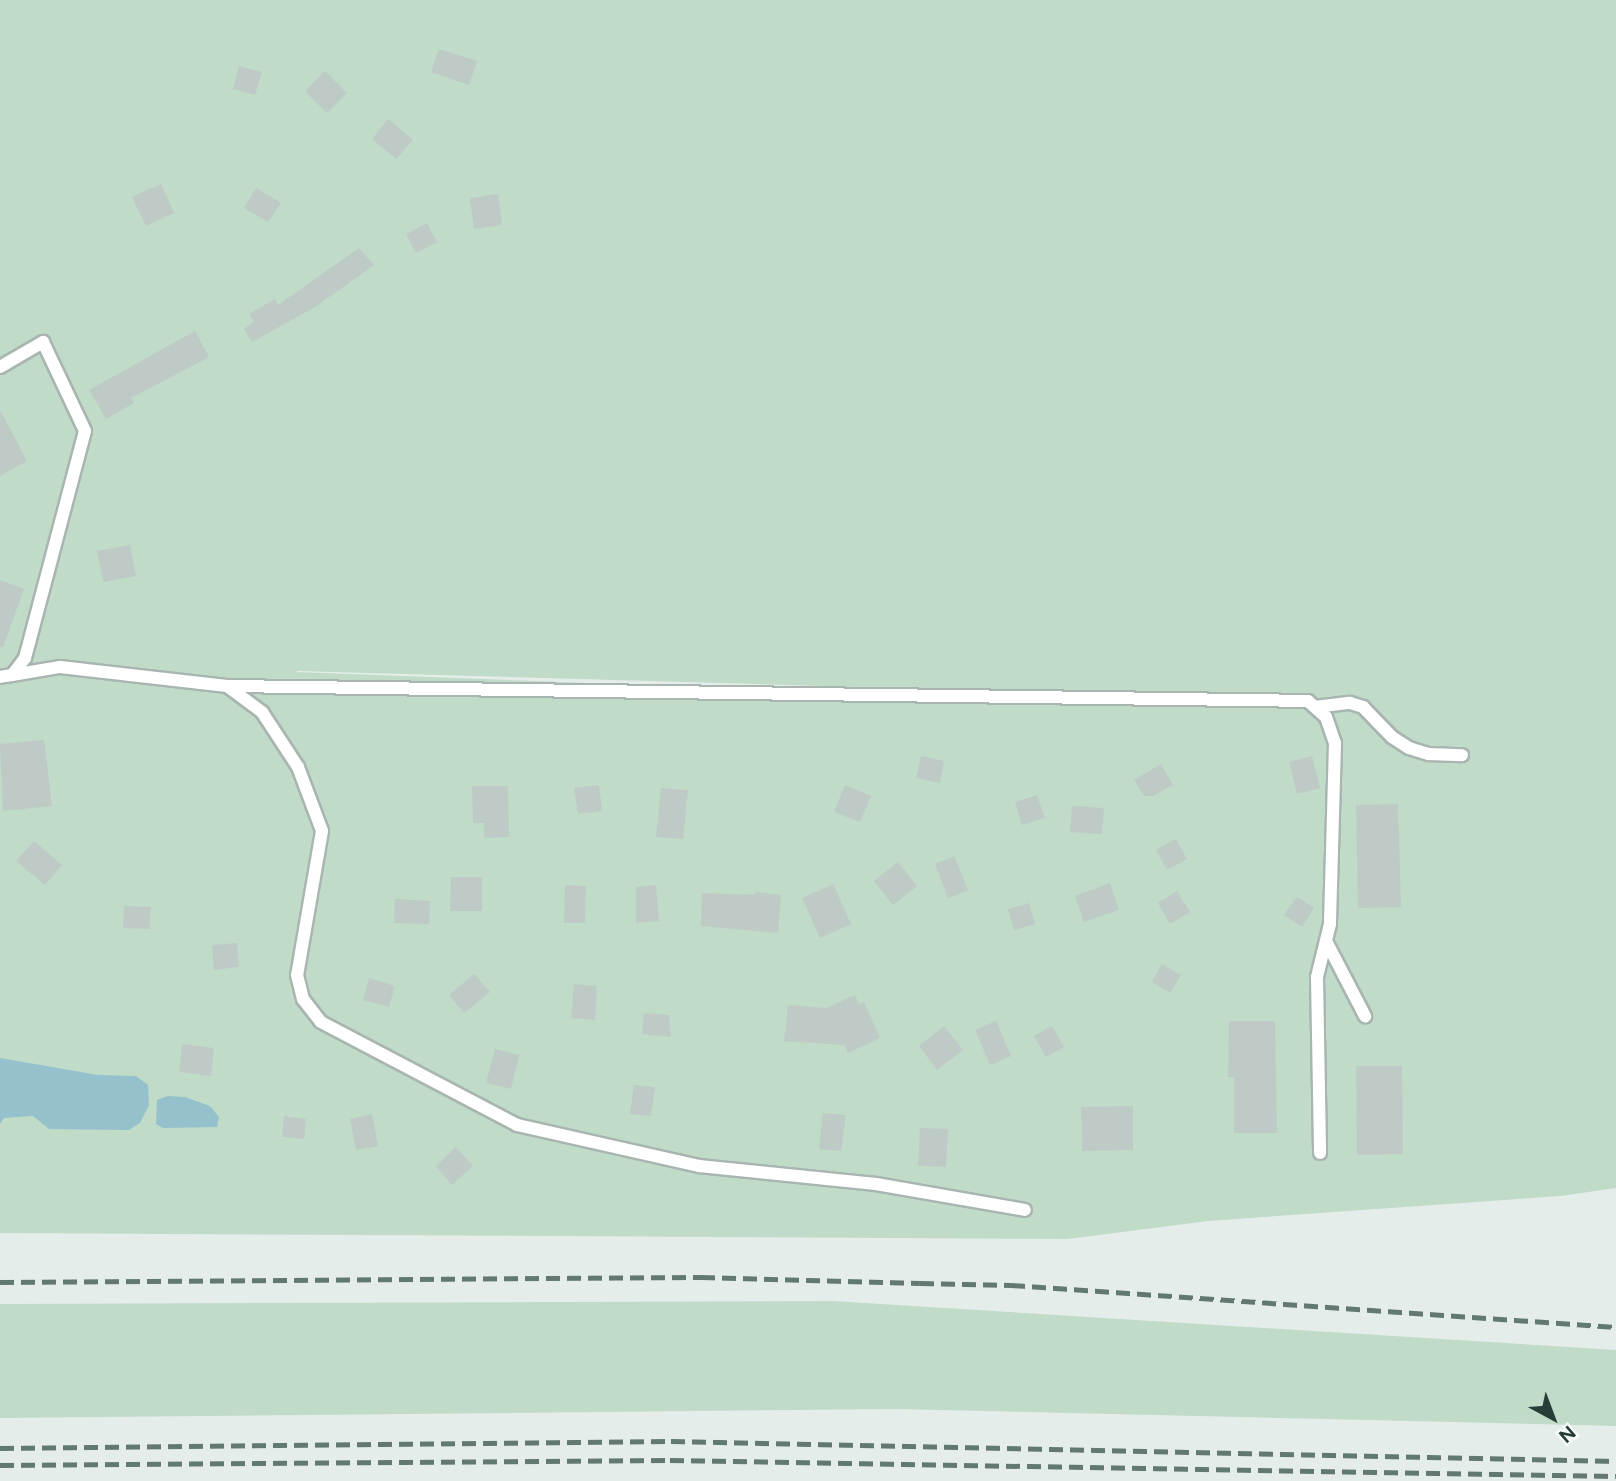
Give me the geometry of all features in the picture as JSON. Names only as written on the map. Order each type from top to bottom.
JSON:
[{"type":"lane","points":[[0,367],[43,342],[85,431],[25,658],[6,676]]},
{"type":"lane","points":[[6,676],[60,667],[227,686],[1308,701],[1326,717],[1335,743],[1330,924],[1317,977],[1320,1153]]},
{"type":"lane","points":[[227,686],[262,712],[283,744],[298,767],[322,831],[297,975],[303,999],[321,1022],[516,1125],[699,1166],[876,1184],[1025,1210]]},
{"type":"lane","points":[[1315,707],[1350,703],[1363,707],[1392,737],[1409,748],[1429,754],[1462,755]]},
{"type":"lane","points":[[1326,941],[1365,1016]]},
{"type":"green space","points":[[0,0],[1616,0],[1616,1188],[1561,1196],[1208,1221],[1068,1239],[0,1233]],"holes":[[[297,671],[1035,692],[902,695]]]},
{"type":"green space","points":[[833,1301],[1616,1350],[1616,1426],[897,1409],[0,1418],[0,1304]]},
{"type":"water","points":[[0,1058],[98,1075],[136,1076],[148,1085],[149,1105],[140,1123],[129,1130],[49,1129],[33,1116],[4,1118],[0,1124]]},
{"type":"water","points":[[168,1096],[185,1097],[210,1106],[219,1117],[217,1127],[163,1128],[156,1124],[157,1100]]},
{"type":"building","points":[[439,49],[477,61],[469,85],[431,72]]},
{"type":"building","points":[[239,66],[262,72],[255,95],[233,89]]},
{"type":"building","points":[[325,71],[347,93],[327,113],[305,91]]},
{"type":"building","points":[[388,119],[413,140],[396,159],[372,139]]},
{"type":"building","points":[[161,184],[174,213],[146,226],[132,197]]},
{"type":"building","points":[[256,188],[281,203],[268,222],[244,208]]},
{"type":"building","points":[[498,194],[502,225],[474,229],[470,198]]},
{"type":"building","points":[[427,223],[437,242],[416,253],[406,234]]},
{"type":"building","points":[[359,248],[374,265],[315,307],[252,342],[244,329],[254,322],[249,314],[275,299],[278,305]]},
{"type":"building","points":[[195,331],[209,357],[131,398],[134,403],[106,419],[89,390]]},
{"type":"building","points":[[0,410],[27,461],[0,476]]},
{"type":"building","points":[[130,545],[136,576],[103,582],[97,551]]},
{"type":"building","points":[[0,580],[24,589],[3,647],[0,647]]},
{"type":"building","points":[[44,740],[52,806],[3,811],[0,744]]},
{"type":"building","points":[[921,756],[944,761],[940,783],[916,778]]},
{"type":"building","points":[[1312,756],[1320,788],[1297,794],[1289,762]]},
{"type":"building","points":[[1161,764],[1173,785],[1153,796],[1144,796],[1134,780]]},
{"type":"building","points":[[599,785],[602,811],[578,814],[574,788]]},
{"type":"building","points":[[845,785],[871,796],[860,822],[834,812]]},
{"type":"building","points":[[472,786],[508,786],[509,837],[484,838],[484,823],[473,823]]},
{"type":"building","points":[[661,788],[688,790],[683,839],[656,837]]},
{"type":"building","points":[[1037,795],[1045,818],[1022,825],[1015,802]]},
{"type":"building","points":[[1398,804],[1401,907],[1358,908],[1356,805]]},
{"type":"building","points":[[1072,806],[1104,808],[1102,834],[1070,832]]},
{"type":"building","points":[[1176,839],[1187,859],[1167,870],[1156,850]]},
{"type":"building","points":[[34,841],[62,865],[45,885],[16,861]]},
{"type":"building","points":[[954,856],[968,890],[948,898],[935,864]]},
{"type":"building","points":[[898,862],[917,886],[893,905],[874,881]]},
{"type":"building","points":[[451,877],[482,877],[482,911],[450,911]]},
{"type":"building","points":[[1110,883],[1119,910],[1084,922],[1075,896]]},
{"type":"building","points":[[833,884],[851,924],[820,938],[802,898]]},
{"type":"building","points":[[565,885],[586,886],[585,923],[564,923]]},
{"type":"building","points":[[656,885],[659,921],[636,923],[636,887]]},
{"type":"building","points":[[1177,891],[1190,912],[1170,924],[1158,903]]},
{"type":"building","points":[[756,892],[781,895],[778,933],[701,926],[702,893],[755,895]]},
{"type":"building","points":[[1297,897],[1314,908],[1302,927],[1284,915]]},
{"type":"building","points":[[395,899],[430,901],[429,924],[394,923]]},
{"type":"building","points":[[1029,903],[1035,924],[1014,930],[1008,909]]},
{"type":"building","points":[[124,906],[151,907],[150,929],[123,928]]},
{"type":"building","points":[[237,943],[239,967],[214,970],[212,945]]},
{"type":"building","points":[[1162,964],[1181,975],[1170,993],[1152,982]]},
{"type":"building","points":[[474,974],[490,992],[464,1013],[449,995]]},
{"type":"building","points":[[369,978],[395,986],[389,1007],[363,1000]]},
{"type":"building","points":[[574,984],[597,986],[595,1020],[571,1018]]},
{"type":"building","points":[[855,995],[859,1004],[864,1002],[880,1038],[848,1053],[844,1045],[784,1041],[788,1005],[826,1008]]},
{"type":"building","points":[[644,1013],[669,1015],[671,1037],[642,1034]]},
{"type":"building","points":[[996,1021],[1011,1056],[990,1065],[975,1030]]},
{"type":"building","points":[[1229,1021],[1275,1021],[1277,1133],[1234,1133],[1234,1077],[1228,1077]]},
{"type":"building","points":[[944,1026],[963,1050],[937,1070],[919,1046]]},
{"type":"building","points":[[1052,1026],[1064,1047],[1046,1057],[1034,1036]]},
{"type":"building","points":[[182,1044],[214,1048],[211,1076],[179,1072]]},
{"type":"building","points":[[495,1049],[519,1055],[511,1089],[486,1083]]},
{"type":"building","points":[[1356,1066],[1402,1066],[1403,1154],[1357,1155]]},
{"type":"building","points":[[634,1085],[655,1087],[651,1116],[630,1114]]},
{"type":"building","points":[[1133,1106],[1133,1150],[1082,1151],[1081,1107]]},
{"type":"building","points":[[823,1113],[846,1115],[841,1151],[819,1149]]},
{"type":"building","points":[[372,1114],[378,1146],[356,1150],[350,1119]]},
{"type":"building","points":[[284,1116],[306,1119],[304,1139],[282,1137]]},
{"type":"building","points":[[920,1128],[948,1129],[946,1167],[918,1166]]},
{"type":"building","points":[[456,1147],[473,1166],[452,1185],[436,1166]]},
{"type":"railway","points":[[0,1282],[701,1277],[1011,1285],[1616,1327]]},
{"type":"railway","points":[[0,1448],[671,1441],[1616,1461]]},
{"type":"railway","points":[[0,1465],[670,1460],[1616,1476]]}]
